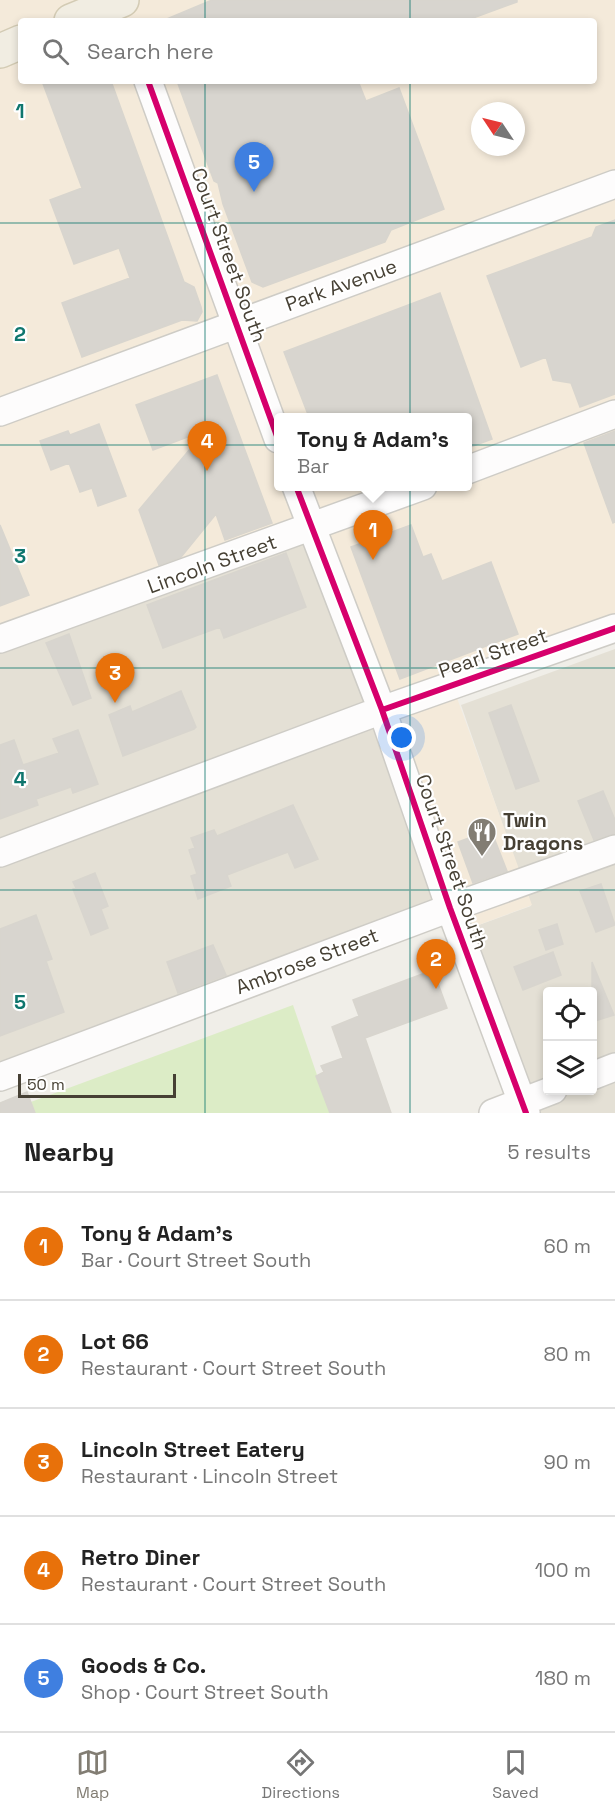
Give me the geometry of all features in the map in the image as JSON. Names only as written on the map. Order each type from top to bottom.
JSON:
[{"type":"main road","points":[[81,18],[122,6]]},
{"type":"main road","points":[[0,51],[18,43]]},
{"type":"street","name":"Court Street South","points":[[149,84],[274,426]]},
{"type":"street","name":"Park Avenue","points":[[0,412],[615,184]]},
{"type":"street","points":[[472,468],[615,414]]},
{"type":"street","name":"Court Street South","points":[[298,491],[382,710],[450,908],[524,1108]]},
{"type":"street","name":"Lincoln Street","points":[[0,639],[410,491]]},
{"type":"street","name":"Pearl Street","points":[[0,853],[382,710],[615,628]]},
{"type":"street","name":"Ambrose Street","points":[[0,1077],[450,908],[615,849]]},
{"type":"street","points":[[597,1074],[615,1067]]},
{"type":"street","points":[[493,1113],[524,1108],[545,1095]]},
{"type":"shaded area","points":[[0,0],[615,0],[615,626],[448,673],[532,905],[465,930],[321,513],[0,630]]},
{"type":"shaded area","points":[[321,513],[454,898],[0,1070],[0,629]]},
{"type":"shaded area","points":[[615,649],[615,1113],[537,1113],[465,930],[531,906],[461,705]]},
{"type":"green space","points":[[293,1005],[330,1113],[1,1113]]},
{"type":"building","points":[[212,0],[517,0],[517,2],[473,18],[169,18]]},
{"type":"building","points":[[43,84],[112,84],[184,282],[194,287],[202,312],[197,321],[182,320],[82,357],[62,303],[130,278],[119,248],[74,264],[50,200],[82,188]]},
{"type":"building","points":[[178,84],[359,84],[366,101],[399,88],[444,209],[391,230],[385,242],[263,287],[252,282],[223,204],[218,183],[214,181]]},
{"type":"building","points":[[615,220],[615,394],[580,407],[571,383],[553,380],[546,357],[521,367],[487,276],[592,237],[596,227]]},
{"type":"building","points":[[440,293],[492,439],[472,446],[472,413],[307,413],[284,352]]},
{"type":"building","points":[[217,375],[272,523],[225,540],[216,514],[181,557],[159,565],[139,510],[206,430],[153,450],[136,405]]},
{"type":"building","points":[[99,424],[126,496],[98,506],[92,488],[80,492],[69,463],[51,470],[40,441],[68,431],[70,435]]},
{"type":"building","points":[[615,431],[615,522],[613,523],[584,443]]},
{"type":"building","points":[[0,525],[29,595],[0,606]]},
{"type":"building","points":[[411,525],[423,557],[431,554],[442,581],[491,562],[518,634],[400,679],[351,547]]},
{"type":"building","points":[[286,553],[306,607],[224,638],[220,627],[163,648],[147,605]]},
{"type":"building","points":[[69,634],[91,698],[73,705],[46,643]]},
{"type":"building","points":[[181,691],[196,727],[123,756],[109,715],[130,706],[132,712]]},
{"type":"building","points":[[511,705],[539,781],[516,789],[489,713]]},
{"type":"building","points":[[78,730],[98,784],[73,793],[71,787],[36,799],[38,805],[0,819],[0,745],[14,740],[23,765],[59,753],[53,739]]},
{"type":"building","points":[[603,791],[615,820],[615,834],[594,840],[578,801]]},
{"type":"building","points":[[293,805],[318,859],[295,868],[288,852],[227,875],[231,886],[198,899],[191,876],[197,874],[189,850],[195,848],[191,838],[214,830],[217,836]]},
{"type":"building","points":[[491,830],[507,871],[473,883],[458,842]]},
{"type":"building","points":[[95,873],[108,906],[101,909],[108,928],[91,935],[73,889],[76,888],[73,882]]},
{"type":"building","points":[[601,884],[615,925],[596,932],[580,891]]},
{"type":"building","points":[[36,915],[52,959],[46,961],[64,1012],[0,1036],[0,929]]},
{"type":"building","points":[[557,924],[563,944],[546,950],[539,930]]},
{"type":"building","points":[[213,945],[226,975],[178,993],[167,962]]},
{"type":"building","points":[[553,952],[561,975],[523,990],[514,967]]},
{"type":"building","points":[[592,962],[614,1015],[597,1020],[597,987],[592,987]]},
{"type":"building","points":[[433,970],[447,1008],[365,1038],[391,1113],[330,1113],[316,1076],[324,1072],[321,1066],[343,1058],[332,1027],[359,1016],[353,1000]]},
{"type":"building","points":[[27,1092],[35,1113],[0,1113],[0,1103]]},
{"type":"cycle path","points":[[149,84],[274,428]]},
{"type":"cycle path","points":[[298,491],[382,710],[450,908],[526,1113]]},
{"type":"cycle path","points":[[382,710],[615,628]]},
{"type":"place","name":"Goods & Co.","points":[[254,192]]},
{"type":"place","name":"Retro Diner","points":[[207,471]]},
{"type":"place","name":"Tony & Adam's","points":[[373,560]]},
{"type":"place","name":"Lincoln Street Eatery","points":[[115,703]]},
{"type":"place","name":"Twin Dragons","points":[[482,858]]},
{"type":"place","name":"Lot 66","points":[[436,989]]}]
